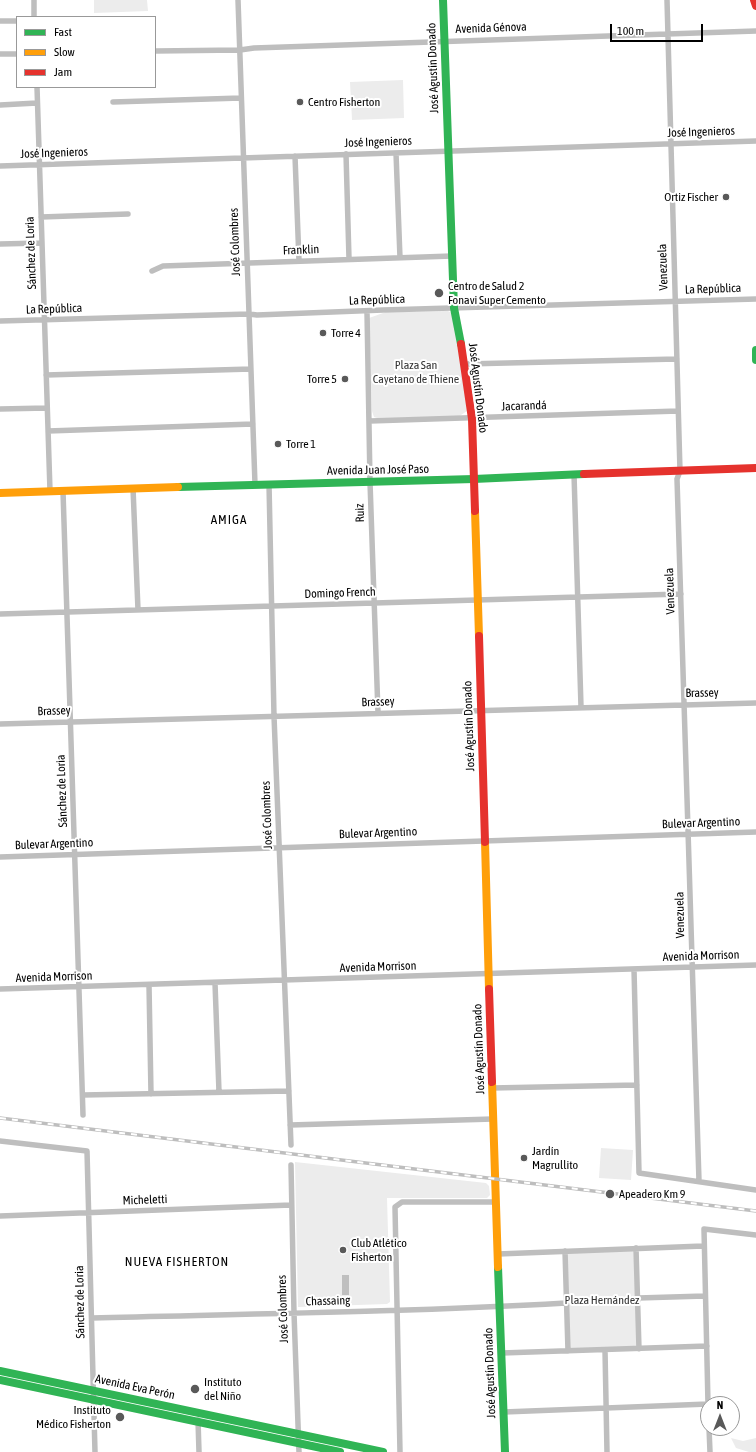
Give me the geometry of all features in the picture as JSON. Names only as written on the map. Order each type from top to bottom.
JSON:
[{"type":"main road","name":"José Agustín Donado","points":[[443,0],[454,308],[465,364],[472,419],[492,1088],[504,1412],[504,1452]]},
{"type":"main road","points":[[754,0],[756,6]]},
{"type":"main road","points":[[756,350],[756,360]]},
{"type":"main road","name":"Avenida Juan José Paso","points":[[0,493],[255,484],[474,479],[756,468]]},
{"type":"main road","name":"Avenida Eva Perón","points":[[0,1370],[383,1452]]},
{"type":"main road","name":"Avenida Eva Perón","points":[[0,1380],[340,1452]]},
{"type":"street","points":[[34,0],[34,16]]},
{"type":"street","name":"José Colombres","points":[[238,0],[255,484]]},
{"type":"street","name":"Venezuela","points":[[667,0],[680,471],[677,479],[699,1181]]},
{"type":"street","points":[[0,21],[16,21]]},
{"type":"street","name":"Avenida Génova","points":[[156,51],[240,50],[254,48],[444,41],[756,31]]},
{"type":"street","points":[[0,54],[16,54]]},
{"type":"street","name":"Sánchez de Loria","points":[[36,88],[50,491]]},
{"type":"street","points":[[113,102],[242,98]]},
{"type":"street","points":[[0,105],[37,104]]},
{"type":"street","name":"José Ingenieros","points":[[0,166],[756,141]]},
{"type":"street","points":[[396,153],[400,258]]},
{"type":"street","points":[[346,154],[349,259]]},
{"type":"street","points":[[295,156],[299,261]]},
{"type":"street","points":[[41,217],[128,214]]},
{"type":"street","points":[[0,244],[42,243]]},
{"type":"street","name":"Franklin","points":[[152,270],[163,266],[452,256]]},
{"type":"street","name":"La República","points":[[0,321],[367,312],[756,299]]},
{"type":"street","name":"Ruiz","points":[[367,312],[370,482],[378,713]]},
{"type":"street","points":[[465,364],[677,359]]},
{"type":"street","points":[[46,375],[251,369]]},
{"type":"street","points":[[0,409],[47,408]]},
{"type":"street","name":"Jacarandá","points":[[370,421],[472,419],[678,410]]},
{"type":"street","points":[[48,431],[253,424]]},
{"type":"street","points":[[574,474],[581,707]]},
{"type":"street","name":"José Colombres","points":[[269,484],[274,716],[291,1145]]},
{"type":"street","points":[[133,488],[138,610]]},
{"type":"street","name":"Sánchez de Loria","points":[[64,491],[83,1115]]},
{"type":"street","name":"Domingo French","points":[[0,614],[681,594]]},
{"type":"street","name":"Brassey","points":[[0,724],[756,702]]},
{"type":"street","name":"Bulevar Argentino","points":[[0,857],[756,832]]},
{"type":"street","name":"Avenida Morrison","points":[[0,990],[756,966]]},
{"type":"street","points":[[634,969],[639,1173],[756,1190]]},
{"type":"street","points":[[215,983],[219,1092]]},
{"type":"street","points":[[149,985],[151,1094]]},
{"type":"street","points":[[492,1088],[637,1084]]},
{"type":"street","points":[[83,1095],[289,1090]]},
{"type":"street","points":[[290,1125],[493,1119]]},
{"type":"street","name":"Sánchez de Loria","points":[[0,1141],[87,1151],[95,1452]]},
{"type":"street","name":"José Colombres","points":[[291,1165],[299,1452]]},
{"type":"street","points":[[400,1452],[395,1207],[402,1202],[496,1202]]},
{"type":"street","name":"Micheletti","points":[[0,1216],[291,1205]]},
{"type":"street","points":[[708,1396],[703,1246],[704,1229],[756,1235]]},
{"type":"street","points":[[498,1254],[703,1246]]},
{"type":"street","points":[[636,1248],[639,1348]]},
{"type":"street","points":[[565,1251],[568,1351]]},
{"type":"street","points":[[638,1298],[705,1296]]},
{"type":"street","name":"Chassaing","points":[[92,1318],[397,1310],[566,1303]]},
{"type":"street","points":[[502,1353],[706,1346]]},
{"type":"street","points":[[605,1350],[607,1452]]},
{"type":"street","points":[[504,1412],[700,1404]]},
{"type":"street","points":[[198,1413],[199,1452]]},
{"type":"street","points":[[709,1436],[710,1452]]},
{"type":"green space","points":[[94,0],[147,0],[148,11],[94,13]]},
{"type":"green space","points":[[403,80],[404,118],[352,120],[350,82]]},
{"type":"green space","name":"Plaza San Cayetano de Thiene","points":[[448,311],[452,313],[467,411],[458,417],[380,419],[374,417],[372,411],[369,318],[386,312]]},
{"type":"green space","points":[[601,1148],[633,1150],[631,1180],[599,1178]]},
{"type":"green space","name":"Club Atlético Fisherton","points":[[295,1162],[486,1183],[489,1186],[490,1195],[487,1198],[387,1198],[390,1302],[387,1304],[298,1307]]},
{"type":"green space","name":"Plaza Hernández","points":[[636,1248],[639,1349],[568,1351],[565,1251]]},
{"type":"green space","points":[[731,1438],[743,1441],[756,1438],[756,1452],[749,1452],[736,1448]]},
{"type":"shaded area","points":[[342,1275],[349,1275],[349,1295],[342,1295]]},
{"type":"railway","points":[[0,1118],[756,1211]]},
{"type":"traffic: fast","points":[[443,0],[454,308],[461,344]]},
{"type":"traffic: fast","points":[[756,350],[756,360]]},
{"type":"traffic: fast","points":[[178,487],[474,479],[584,474]]},
{"type":"traffic: fast","points":[[498,1267],[505,1452]]},
{"type":"traffic: fast","points":[[0,1371],[383,1452]]},
{"type":"traffic: fast","points":[[0,1380],[340,1452]]},
{"type":"traffic: slow","points":[[0,493],[178,487]]},
{"type":"traffic: slow","points":[[475,511],[479,636]]},
{"type":"traffic: slow","points":[[485,842],[489,989]]},
{"type":"traffic: slow","points":[[492,1082],[498,1267]]},
{"type":"traffic: jam","points":[[754,0],[756,6]]},
{"type":"traffic: jam","points":[[461,344],[472,419],[475,511]]},
{"type":"traffic: jam","points":[[584,474],[756,468]]},
{"type":"traffic: jam","points":[[479,636],[485,842]]},
{"type":"traffic: jam","points":[[489,989],[492,1082]]},
{"type":"place","name":"Centro Fisherton","points":[[300,102]]},
{"type":"place","name":"Ortiz Fischer","points":[[726,197]]},
{"type":"place","name":"Centro de Salud 2 Fonavi Super Cemento","points":[[439,293]]},
{"type":"place","name":"Torre 4","points":[[323,333]]},
{"type":"place","name":"Torre 5","points":[[345,379]]},
{"type":"place","name":"Torre 1","points":[[278,444]]},
{"type":"place","name":"Jardín Magrullito","points":[[524,1158]]},
{"type":"place","name":"Apeadero Km 9","points":[[610,1194]]},
{"type":"place","name":"Club Atlético Fisherton","points":[[343,1250]]},
{"type":"place","name":"Instituto del Niño","points":[[195,1389]]},
{"type":"place","name":"Instituto Médico Fisherton","points":[[120,1417]]},
{"type":"district","name":"AMIGA","points":[[229,520]]},
{"type":"district","name":"NUEVA FISHERTON","points":[[177,1262]]}]
